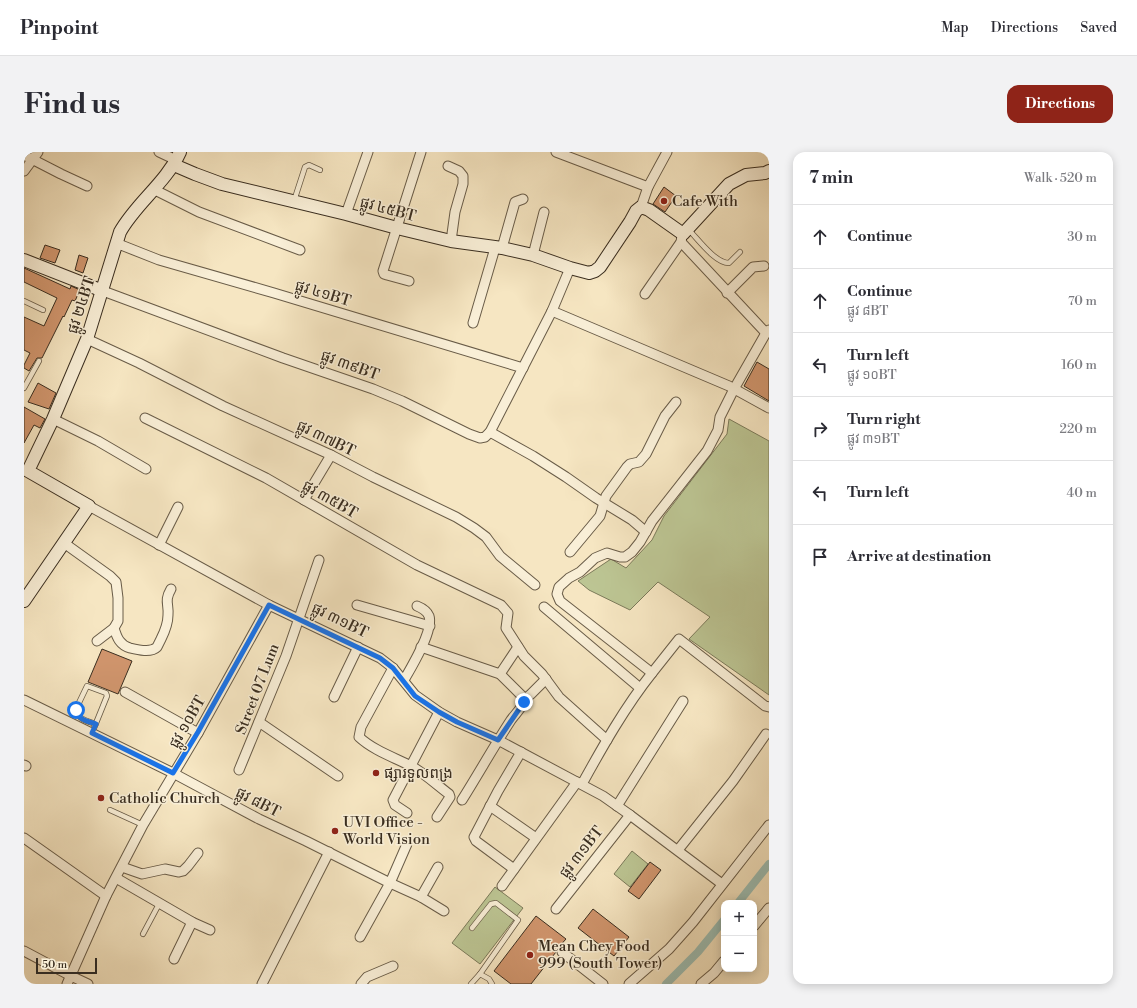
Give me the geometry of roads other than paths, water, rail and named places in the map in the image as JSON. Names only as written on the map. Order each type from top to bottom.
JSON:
[{"type":"street","points":[[159,152],[177,159]]},
{"type":"street","points":[[346,214],[368,152]]},
{"type":"street","points":[[409,281],[387,275],[384,272],[421,152]]},
{"type":"street","points":[[556,152],[648,187]]},
{"type":"street","points":[[652,673],[560,601],[557,594],[559,587],[569,578],[580,572],[595,558],[607,553],[620,558],[625,557],[640,542],[652,521],[714,439],[718,430],[720,417],[734,389],[768,331],[727,292],[684,235],[649,210],[641,207],[648,187],[667,152]]},
{"type":"street","points":[[24,170],[32,155],[61,174],[87,186]]},
{"type":"street","name":"ផ្លូវ ២៤BT","points":[[25,472],[53,419],[87,339],[103,291],[116,243],[126,222],[154,190],[177,159]]},
{"type":"street","name":"ផ្លូវ ៤៥BT","points":[[177,159],[195,174],[222,184],[451,241],[533,255],[570,268],[589,272],[595,271],[600,267],[636,211],[641,207]]},
{"type":"street","points":[[448,166],[459,171],[463,176],[463,184],[451,241]]},
{"type":"street","points":[[645,294],[684,235],[729,184],[746,175],[768,174]]},
{"type":"street","points":[[154,190],[199,212],[300,250]]},
{"type":"street","points":[[473,324],[514,202],[523,199]]},
{"type":"street","points":[[533,255],[544,212]]},
{"type":"street","name":"ផ្លូវ ៤១BT","points":[[116,243],[159,260],[523,368]]},
{"type":"street","name":"ផ្លូវ ៣៩BT","points":[[24,260],[283,358],[373,389],[402,401],[469,434],[480,438],[485,437],[490,432]]},
{"type":"street","points":[[727,292],[753,267],[764,266]]},
{"type":"street","points":[[570,268],[552,311],[490,432],[533,456],[632,520],[646,532]]},
{"type":"street","points":[[552,311],[734,389],[769,408]]},
{"type":"street","name":"ផ្លូវ ៣៧BT","points":[[87,339],[139,363],[223,406],[331,455],[373,477],[431,504],[474,528],[486,537],[500,556],[535,585]]},
{"type":"street","points":[[570,552],[600,516],[603,502],[627,467],[630,464],[639,462],[646,454],[665,416],[676,402]]},
{"type":"street","name":"ផ្លូវ ៣៥BT","points":[[145,418],[266,478],[417,565],[501,605],[508,614],[506,628],[518,647]]},
{"type":"street","points":[[53,419],[98,440],[146,469]]},
{"type":"street","points":[[304,500],[331,455]]},
{"type":"street","name":"ផ្លូវ ៣១BT","points":[[25,472],[269,605],[380,658],[393,668],[404,680],[415,696],[439,712],[457,722],[498,740],[603,796],[722,884]]},
{"type":"street","points":[[24,601],[89,506]]},
{"type":"street","points":[[159,544],[178,507]]},
{"type":"street","points":[[64,544],[110,576],[116,582],[118,621],[114,628],[97,641]]},
{"type":"street","name":"Street 07 Lum","points":[[239,770],[286,656],[319,560]]},
{"type":"street","points":[[114,628],[120,643],[127,647],[136,650],[150,651],[156,647],[166,629],[168,614],[166,601],[171,589]]},
{"type":"street","name":"ផ្លូវ ១០BT","points":[[69,980],[106,896],[143,825],[198,732],[269,605]]},
{"type":"street","points":[[356,605],[430,626]]},
{"type":"street","points":[[404,680],[428,634],[430,626],[429,616],[423,609],[417,606]]},
{"type":"street","points":[[544,607],[640,688]]},
{"type":"street","points":[[502,886],[536,838],[579,783],[640,688],[679,639],[769,707]]},
{"type":"street","points":[[334,697],[358,647]]},
{"type":"street","points":[[421,647],[500,674],[525,699]]},
{"type":"street","points":[[500,674],[518,647],[524,656],[546,679],[558,697],[606,740]]},
{"type":"street","points":[[393,668],[367,716],[358,737],[390,757],[412,767],[449,794],[450,797],[438,817]]},
{"type":"street","points":[[462,800],[498,740],[525,699],[546,679]]},
{"type":"street","points":[[125,692],[198,732]]},
{"type":"street","name":"ផ្លូវ ៨BT","points":[[24,700],[94,729],[259,819],[421,897],[444,911]]},
{"type":"street","points":[[617,806],[683,701]]},
{"type":"street","points":[[407,813],[395,805],[393,800],[412,767],[439,712]]},
{"type":"street","points":[[259,722],[338,776]]},
{"type":"street","points":[[678,850],[734,781],[766,734]]},
{"type":"street","points":[[514,869],[476,841],[474,837],[521,752]]},
{"type":"street","points":[[490,806],[536,838]]},
{"type":"street","name":"ផ្លូវ ៣១BT","points":[[556,909],[630,815]]},
{"type":"street","points":[[629,984],[669,949],[693,922],[769,825]]},
{"type":"street","points":[[24,838],[106,896]]},
{"type":"street","points":[[360,937],[390,883],[407,844]]},
{"type":"street","points":[[262,984],[329,852]]},
{"type":"street","points":[[122,867],[142,874],[165,869],[179,872],[183,871],[198,853]]},
{"type":"street","points":[[421,897],[438,867]]},
{"type":"street","points":[[116,878],[159,904],[210,930]]},
{"type":"street","points":[[757,922],[769,908]]},
{"type":"street","points":[[174,959],[192,922]]},
{"type":"street","points":[[24,951],[69,980],[88,984]]},
{"type":"street","points":[[562,952],[603,984]]},
{"type":"street","points":[[701,984],[721,965]]},
{"type":"street","points":[[361,984],[367,977],[393,966]]},
{"type":"lane","points":[[294,201],[305,167],[309,165],[320,170]]},
{"type":"lane","points":[[684,235],[720,261],[729,263],[740,252]]},
{"type":"lane","points":[[24,301],[43,310]]},
{"type":"lane","points":[[24,388],[39,361]]},
{"type":"lane","points":[[87,686],[106,693],[107,695],[94,729],[80,718],[76,712],[87,686]]},
{"type":"lane","points":[[110,810],[143,825]]},
{"type":"lane","points":[[471,984],[480,974],[518,920],[496,903],[491,904],[472,928]]},
{"type":"lane","points":[[143,934],[159,904]]},
{"type":"lane","points":[[480,974],[489,979],[492,984]]},
{"type":"waterway","points":[[740,900],[769,864]]},
{"type":"waterway","points":[[666,984],[698,952],[721,924]]},
{"type":"place","name":"Cafe With","points":[[664,201]]},
{"type":"place","name":"ផ្សារទួលពង្រ","points":[[376,773]]},
{"type":"place","name":"Catholic Church","points":[[101,798]]},
{"type":"place","name":"UVI Office - World Vision","points":[[335,831]]},
{"type":"place","name":"Mean Chey Food 999 (South Tower)","points":[[530,955]]}]
